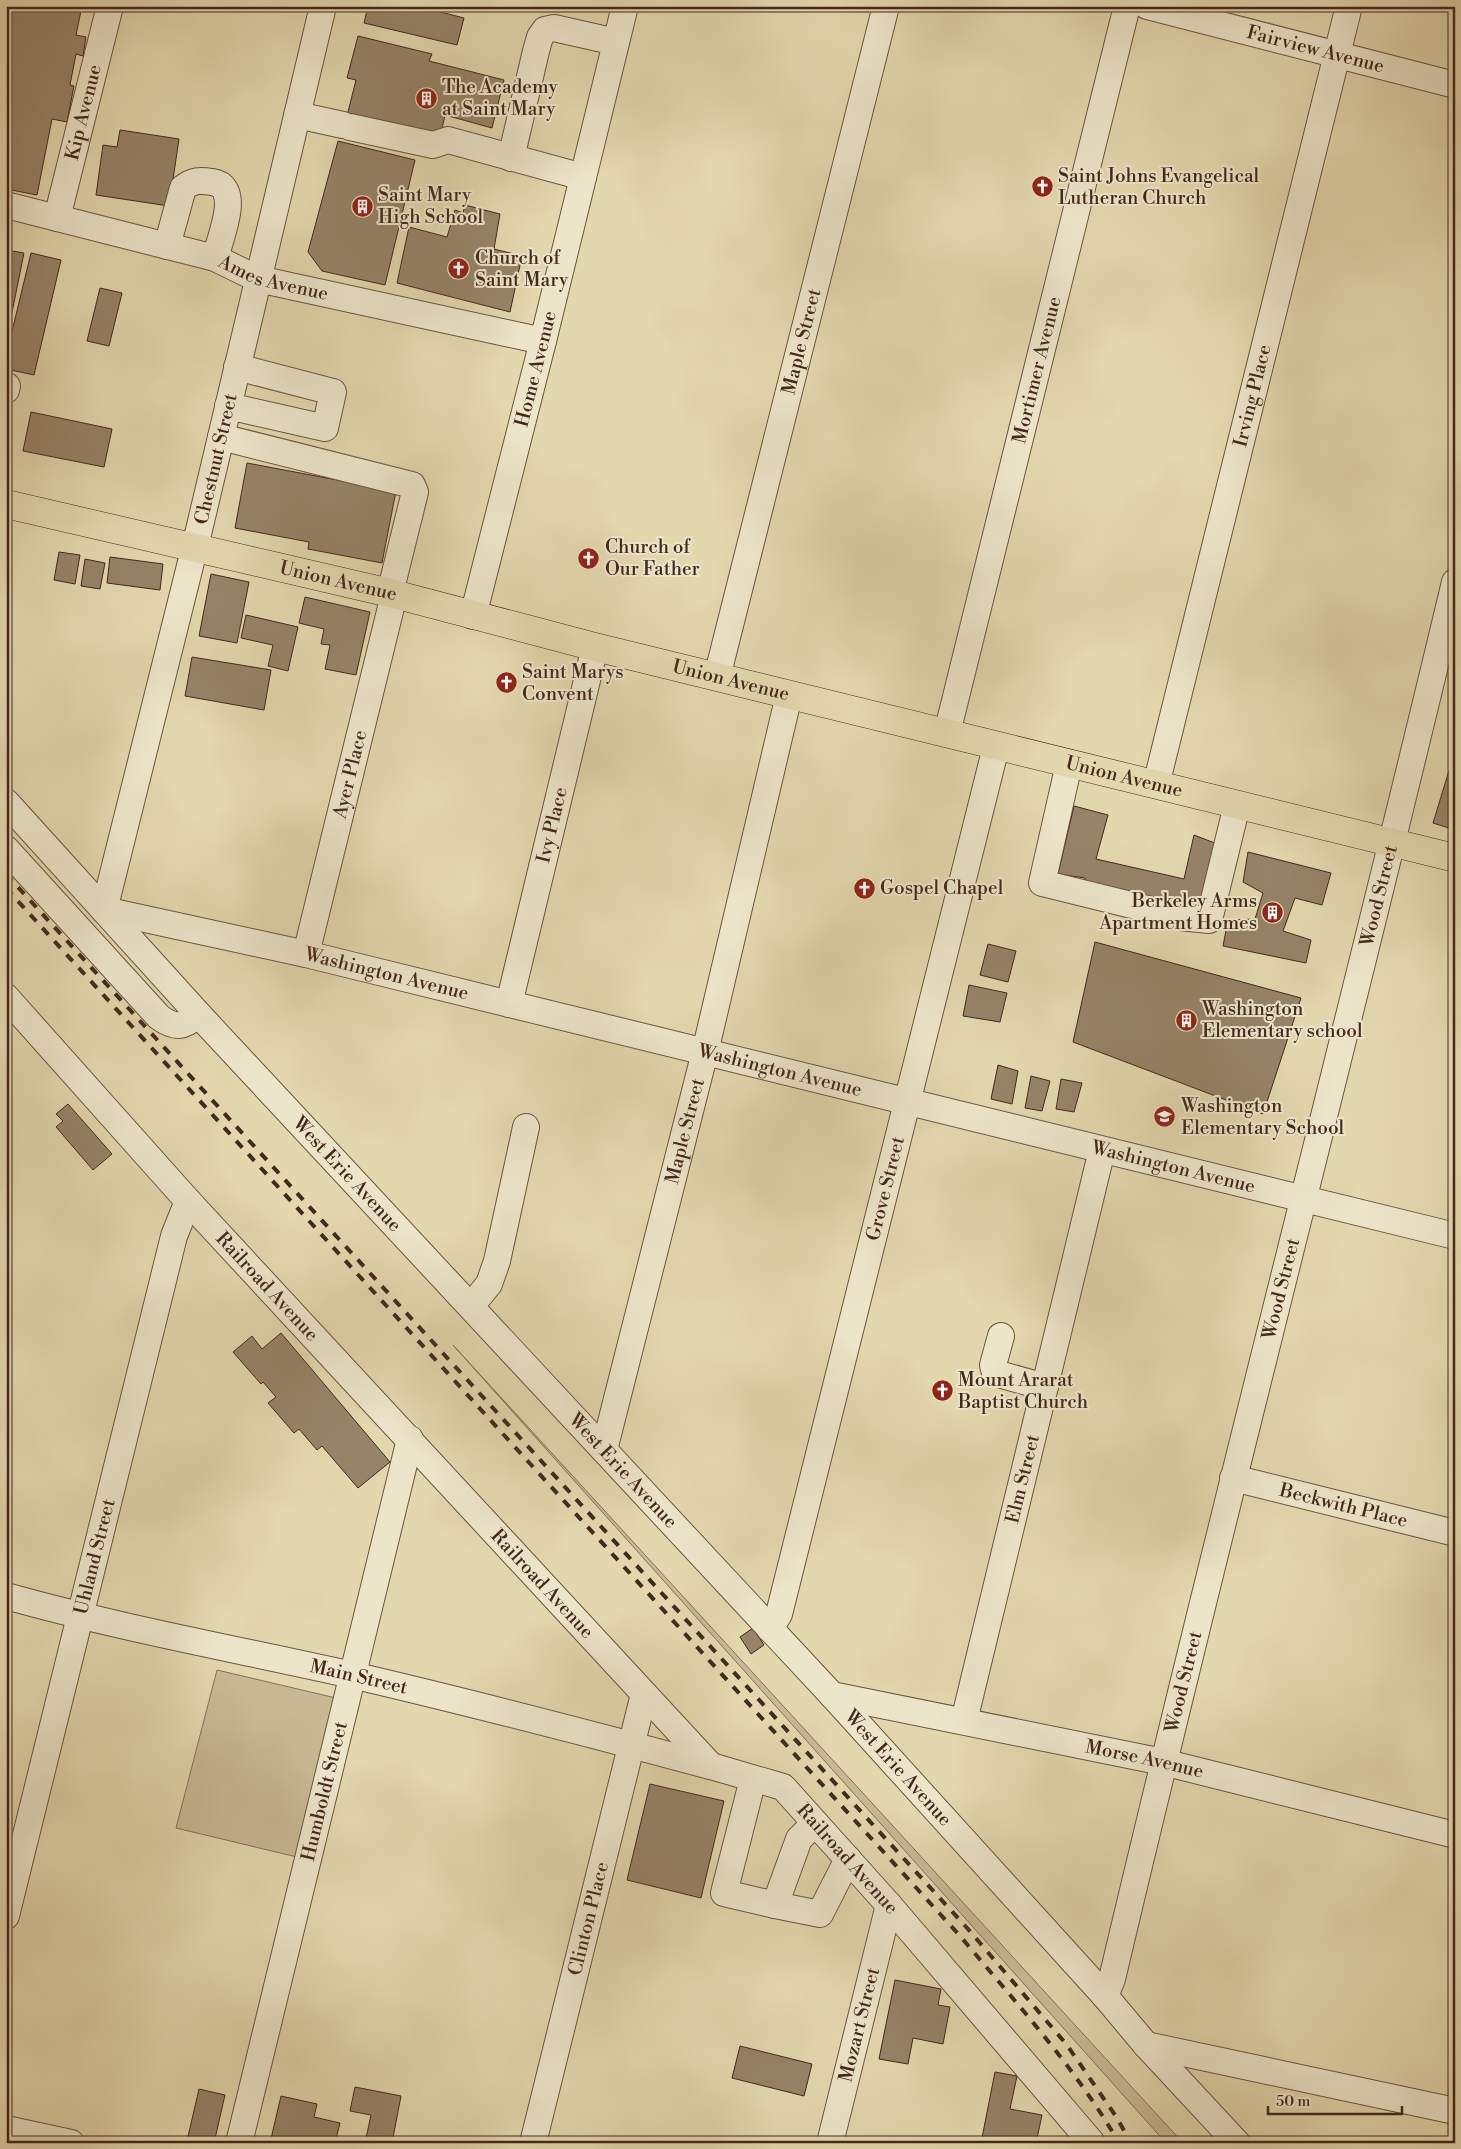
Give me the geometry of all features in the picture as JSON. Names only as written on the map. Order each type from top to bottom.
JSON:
[{"type":"main road","name":"Union Avenue","points":[[6,504],[392,594],[595,647],[1455,858]]},
{"type":"street","name":"Kip Avenue","points":[[58,218],[110,6]]},
{"type":"street","name":"Chestnut Street","points":[[104,910],[195,547],[323,6]]},
{"type":"street","name":"Home Avenue","points":[[472,616],[544,341],[625,6]]},
{"type":"street","name":"Maple Street","points":[[717,677],[886,6]]},
{"type":"street","name":"Mortimer Avenue","points":[[948,733],[1127,6]]},
{"type":"street","name":"Fairview Avenue","points":[[1147,6],[1455,84]]},
{"type":"street","name":"Irving Place","points":[[1156,786],[1349,6]]},
{"type":"street","points":[[512,158],[536,51],[540,36],[545,30],[554,28],[616,42]]},
{"type":"street","points":[[296,115],[432,145],[448,140],[583,177]]},
{"type":"street","points":[[167,246],[183,188],[199,180],[218,182],[225,186],[229,195],[228,208],[214,258]]},
{"type":"street","name":"Ames Avenue","points":[[6,205],[214,258],[258,279],[544,341]]},
{"type":"street","points":[[228,406],[324,428],[333,392],[237,367]]},
{"type":"street","name":"Ayer Place","points":[[221,437],[412,485],[415,492],[306,954]]},
{"type":"street","name":"Wood Street","points":[[1105,1996],[1112,1979],[1163,1762],[1302,1199],[1393,843],[1455,582]]},
{"type":"street","name":"Ivy Place","points":[[509,1004],[595,647]]},
{"type":"street","name":"Maple Street","points":[[604,1450],[705,1052],[789,695]]},
{"type":"street","name":"Grove Street","points":[[770,1629],[782,1605],[996,746]]},
{"type":"street","points":[[1069,764],[1042,883],[1180,917],[1209,920],[1237,805]]},
{"type":"street","name":"West Erie Avenue","points":[[6,802],[199,1015],[832,1695],[1237,2143]]},
{"type":"street","points":[[6,849],[159,1018],[170,1025],[182,1026],[199,1015]]},
{"type":"street","name":"Washington Avenue","points":[[104,910],[306,954],[1455,1236]]},
{"type":"street","name":"Railroad Avenue","points":[[6,997],[188,1200],[711,1766],[783,1788],[889,1905],[1092,2143]]},
{"type":"street","points":[[471,1306],[489,1284],[497,1261],[526,1127]]},
{"type":"street","name":"Elm Street","points":[[964,1722],[1102,1150]]},
{"type":"street","name":"Uhland Street","points":[[6,1916],[174,1236],[188,1200]]},
{"type":"street","points":[[1001,1336],[993,1365],[996,1373],[1045,1387]]},
{"type":"street","name":"Humboldt Street","points":[[239,2143],[410,1439]]},
{"type":"street","name":"Beckwith Place","points":[[1233,1478],[1455,1533]]},
{"type":"street","name":"Main Street","points":[[6,1596],[80,1617],[353,1676],[711,1766]]},
{"type":"street","name":"Clinton Place","points":[[534,2143],[644,1694]]},
{"type":"street","name":"Morse Avenue","points":[[832,1695],[1163,1762],[1455,1835]]},
{"type":"street","points":[[753,1778],[724,1893],[820,1914],[848,1859]]},
{"type":"street","points":[[775,1904],[799,1839],[815,1823]]},
{"type":"street","name":"Mozart Street","points":[[830,2143],[889,1905]]},
{"type":"street","points":[[1146,2044],[1455,2111]]},
{"type":"street","points":[[6,2129],[71,2143]]},
{"type":"shaded area","points":[[453,1345],[1183,2143],[1166,2143]]},
{"type":"shaded area","points":[[217,1670],[336,1698],[297,1857],[176,1828]]},
{"type":"building","points":[[6,6],[82,6],[76,35],[86,37],[83,56],[76,54],[70,85],[74,86],[67,122],[52,119],[37,195],[6,189]]},
{"type":"building","points":[[368,6],[417,6],[464,18],[457,45],[364,23]]},
{"type":"building","name":"The Academy at Saint Mary","points":[[358,36],[432,54],[429,61],[504,80],[492,128],[445,115],[439,143],[346,120],[356,80],[347,78]]},
{"type":"building","points":[[120,130],[179,139],[169,206],[96,195],[103,145],[117,147]]},
{"type":"building","name":"Saint Mary High School","points":[[338,141],[415,160],[385,285],[322,271],[308,252]]},
{"type":"building","name":"Church of Saint Mary","points":[[465,205],[500,214],[494,249],[522,256],[510,312],[397,283],[409,227],[447,237],[455,210],[463,213]]},
{"type":"building","points":[[6,250],[24,253],[8,332],[6,332]]},
{"type":"building","points":[[31,253],[61,260],[34,375],[6,369],[6,356]]},
{"type":"building","points":[[100,288],[122,293],[109,346],[87,341]]},
{"type":"building","points":[[31,412],[112,429],[104,467],[23,451]]},
{"type":"building","points":[[247,463],[396,491],[382,563],[308,549],[309,542],[235,528]]},
{"type":"building","points":[[59,552],[80,555],[75,584],[54,580]]},
{"type":"building","points":[[110,557],[163,564],[160,590],[107,583]]},
{"type":"building","points":[[85,559],[105,563],[100,589],[81,586]]},
{"type":"building","points":[[211,574],[249,582],[237,643],[199,636]]},
{"type":"building","points":[[305,597],[370,612],[356,675],[325,669],[330,645],[321,644],[324,629],[299,623]]},
{"type":"building","points":[[246,615],[298,627],[288,671],[268,666],[273,645],[241,638]]},
{"type":"building","points":[[192,657],[271,670],[264,710],[185,696]]},
{"type":"building","points":[[1455,751],[1455,830],[1433,823]]},
{"type":"building","points":[[1074,806],[1108,815],[1096,859],[1184,879],[1194,835],[1225,847],[1211,909],[1185,904],[1179,915],[1086,892],[1085,878],[1058,874]]},
{"type":"building","name":"Berkeley Arms Apartment Homes","points":[[1248,852],[1331,873],[1322,905],[1295,898],[1283,931],[1311,940],[1306,963],[1223,946],[1228,920],[1255,919],[1263,893],[1243,882]]},
{"type":"building","name":"Washington Elementary school","points":[[1095,942],[1301,998],[1263,1114],[1073,1042]]},
{"type":"building","points":[[988,944],[1016,951],[1008,982],[980,975]]},
{"type":"building","points":[[969,985],[1007,993],[1000,1022],[963,1016]]},
{"type":"building","points":[[998,1065],[1018,1071],[1012,1104],[991,1099]]},
{"type":"building","points":[[1031,1076],[1050,1081],[1042,1111],[1025,1108]]},
{"type":"building","points":[[1061,1079],[1082,1083],[1074,1112],[1056,1109]]},
{"type":"building","points":[[68,1104],[112,1154],[93,1170],[56,1127],[63,1121],[56,1114]]},
{"type":"building","points":[[281,1333],[390,1462],[358,1488],[322,1446],[317,1450],[299,1429],[294,1433],[268,1403],[276,1397],[263,1382],[261,1384],[233,1352],[252,1336],[262,1349]]},
{"type":"building","points":[[753,1628],[764,1645],[751,1654],[740,1637]]},
{"type":"building","points":[[650,1784],[724,1801],[701,1898],[627,1880]]},
{"type":"building","points":[[895,1980],[941,1989],[938,2005],[950,2007],[943,2044],[913,2038],[908,2064],[879,2059]]},
{"type":"building","points":[[740,2046],[812,2064],[804,2096],[732,2078]]},
{"type":"building","points":[[995,2072],[1017,2076],[1010,2109],[1042,2115],[1036,2143],[981,2143]]},
{"type":"building","points":[[355,2087],[401,2096],[392,2143],[365,2143],[371,2115],[350,2111]]},
{"type":"building","points":[[199,2089],[225,2095],[214,2143],[187,2141]]},
{"type":"building","points":[[281,2096],[317,2104],[314,2117],[340,2123],[335,2143],[270,2143]]},
{"type":"railway","points":[[6,874],[968,1929],[1067,2045],[1117,2118],[1131,2143]]},
{"type":"railway","points":[[6,888],[961,1937],[1065,2062],[1119,2143]]},
{"type":"place","name":"The Academy at Saint Mary","points":[[426,98]]},
{"type":"place","name":"Saint Johns Evangelical Lutheran Church","points":[[1042,187]]},
{"type":"place","name":"Saint Mary High School","points":[[362,206]]},
{"type":"place","name":"Church of Saint Mary","points":[[459,269]]},
{"type":"place","name":"Church of Our Father","points":[[589,558]]},
{"type":"place","name":"Saint Marys Convent","points":[[506,683]]},
{"type":"place","name":"Gospel Chapel","points":[[864,888]]},
{"type":"place","name":"Berkeley Arms Apartment Homes","points":[[1273,912]]},
{"type":"place","name":"Washington Elementary school","points":[[1186,1020]]},
{"type":"place","name":"Washington Elementary School","points":[[1165,1117]]},
{"type":"place","name":"Mount Ararat Baptist Church","points":[[942,1391]]}]
